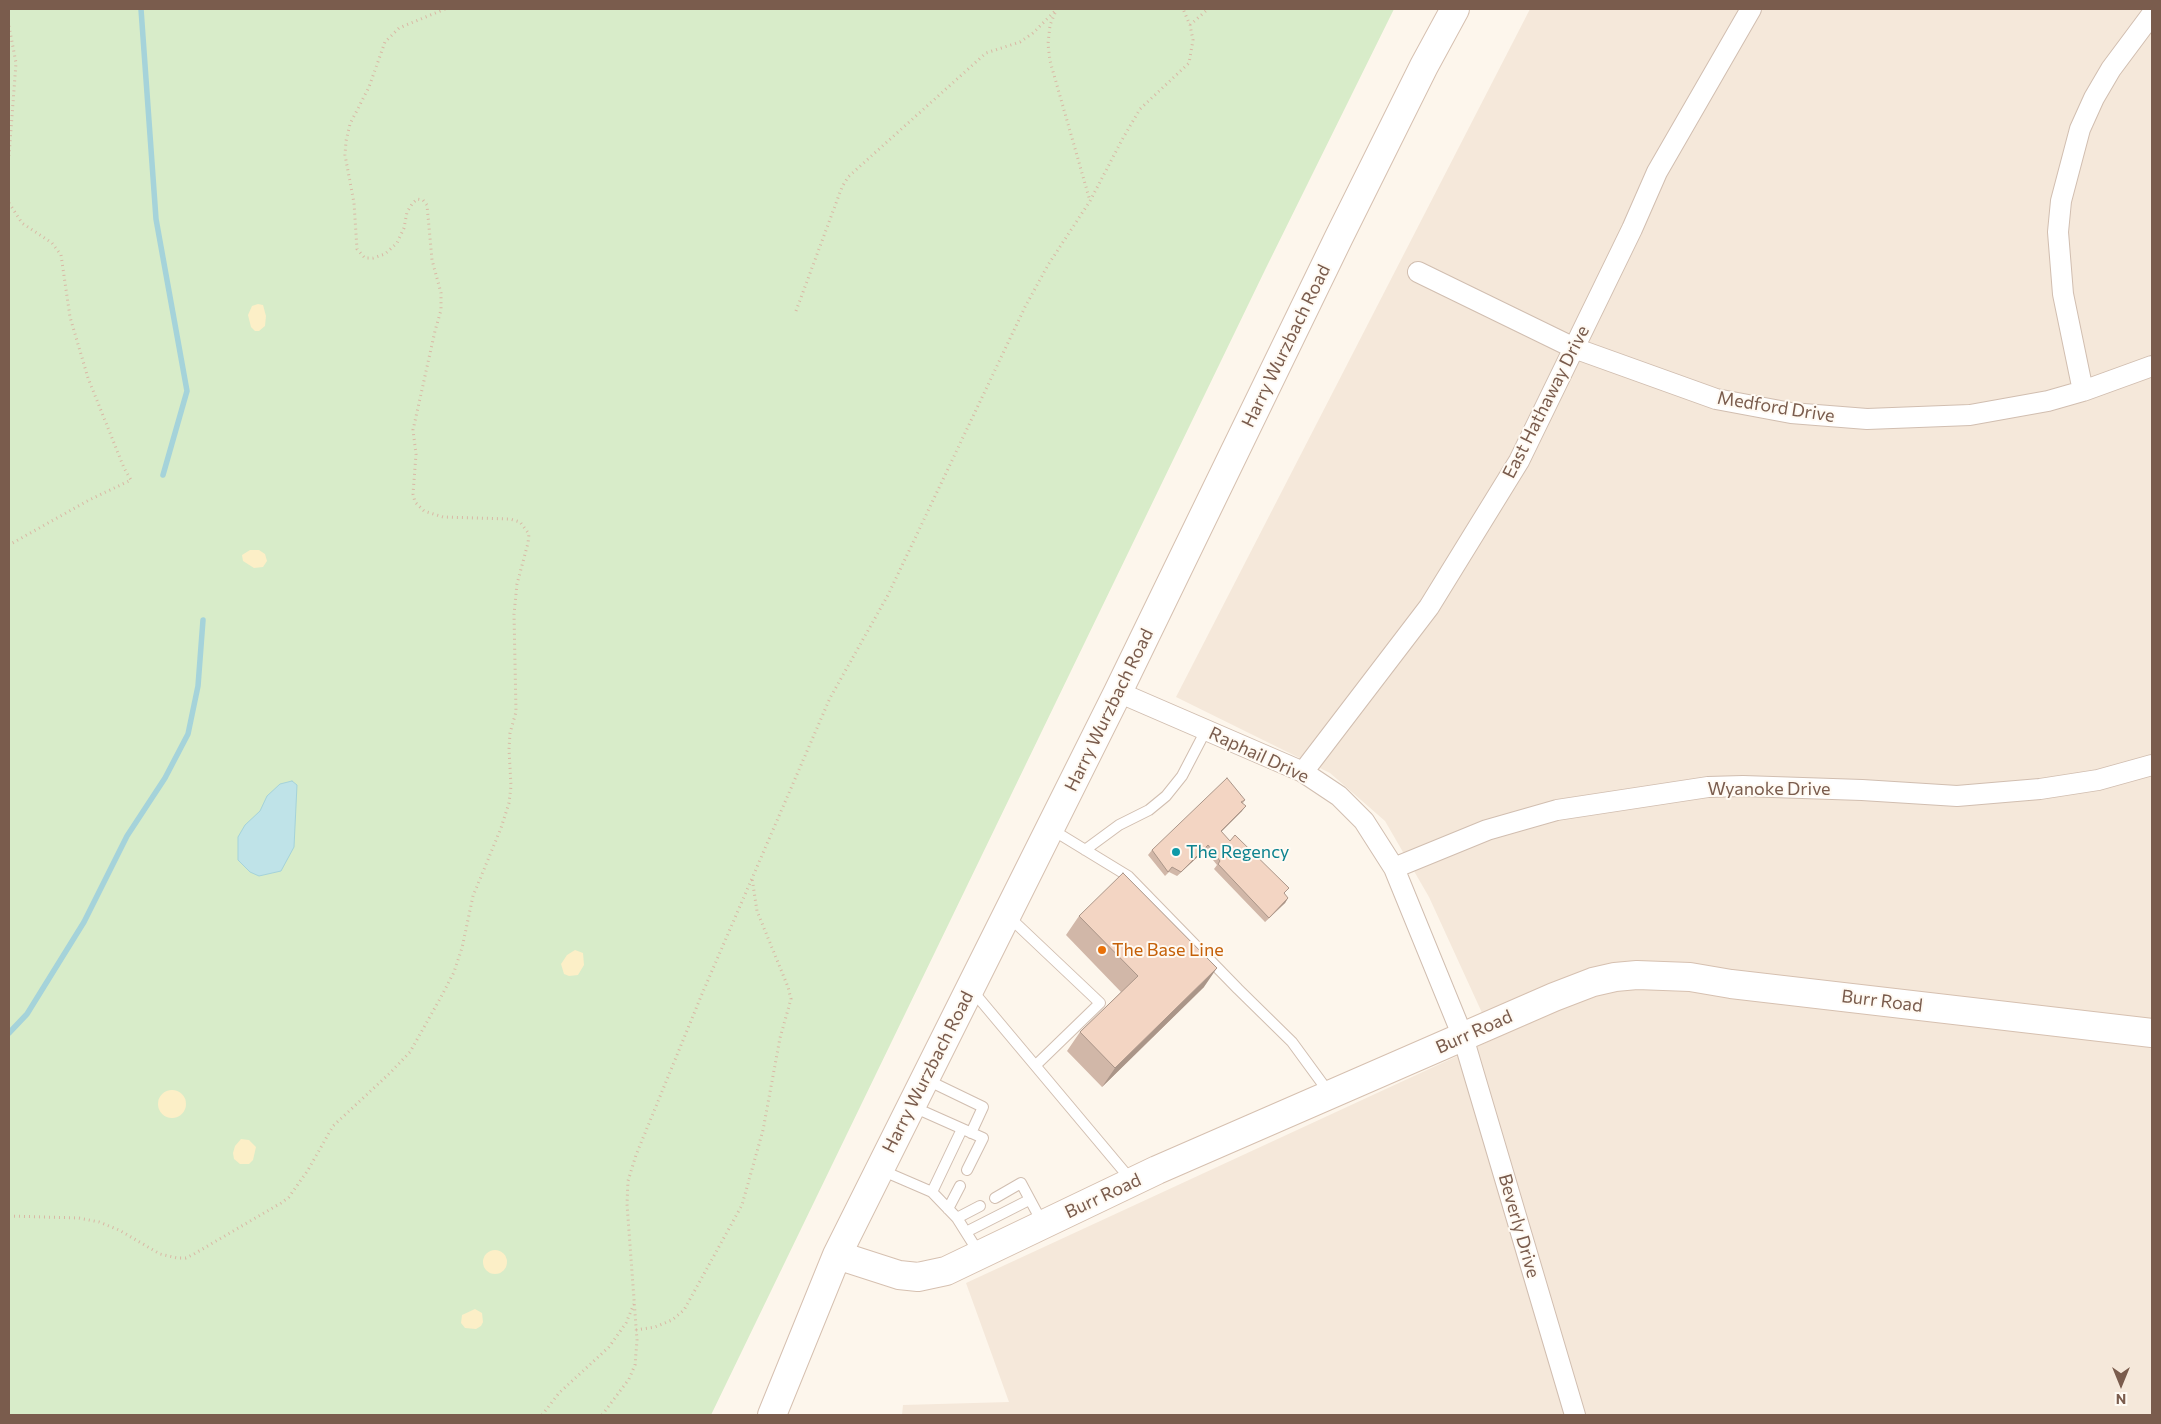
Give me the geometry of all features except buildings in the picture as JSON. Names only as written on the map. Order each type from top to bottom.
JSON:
[{"type":"main road","name":"Harry Wurzbach Road","points":[[772,1415],[837,1255],[1118,692],[1339,237],[1424,66],[1455,9]]},
{"type":"main road","name":"Burr Road","points":[[837,1255],[899,1275],[918,1277],[946,1271],[973,1243],[1043,1224],[1132,1182],[1554,997],[1593,982],[1637,975],[1690,977],[1731,984],[2152,1033]]},
{"type":"street","name":"East Hathaway Drive","points":[[1302,772],[1429,607],[1519,461],[1657,172],[1751,9]]},
{"type":"street","points":[[2083,391],[2063,294],[2058,232],[2061,201],[2080,129],[2094,98],[2111,69],[2152,14]]},
{"type":"street","name":"Medford Drive","points":[[1418,272],[1574,348],[1716,399],[1791,413],[1867,419],[1970,415],[2048,401],[2083,391],[2152,366]]},
{"type":"street","name":"Raphail Drive","points":[[1118,692],[1302,772],[1339,796],[1364,821],[1394,868],[1463,1037]]},
{"type":"street","name":"Wyanoke Drive","points":[[1394,868],[1487,830],[1557,810],[1708,787],[1852,789],[1957,796],[2040,789],[2098,780],[2152,765]]},
{"type":"street","name":"Beverly Drive","points":[[1463,1037],[1575,1415]]},
{"type":"lane","points":[[1085,850],[1119,825],[1149,810],[1166,796],[1182,776],[1206,730]]},
{"type":"lane","points":[[1050,828],[1128,876],[1292,1042],[1331,1095]]},
{"type":"lane","points":[[1007,915],[1100,1003],[1036,1065]]},
{"type":"lane","points":[[970,988],[1132,1182]]},
{"type":"lane","points":[[925,1079],[983,1107],[932,1192]]},
{"type":"lane","points":[[911,1106],[983,1138],[967,1170]]},
{"type":"lane","points":[[880,1169],[932,1192],[957,1218],[973,1243],[1030,1200]]},
{"type":"lane","points":[[996,1198],[1021,1183],[1043,1224]]},
{"type":"lane","points":[[948,1209],[960,1186]]},
{"type":"lane","points":[[957,1218],[980,1206]]},
{"type":"path","points":[[9,1216],[79,1218],[98,1222],[119,1230],[160,1254],[177,1258],[186,1258],[194,1254],[289,1197],[308,1170],[333,1126],[410,1052],[454,972],[462,948],[473,896],[501,828],[509,803],[511,786],[510,733],[516,712],[514,614],[517,584],[529,534],[520,522],[510,519],[443,517],[424,511],[415,502],[413,494],[416,454],[413,430],[434,331],[441,310],[441,293],[432,260],[427,205],[423,200],[417,200],[412,204],[407,212],[404,228],[397,242],[385,254],[373,258],[365,258],[357,249],[354,203],[345,155],[350,124],[369,87],[385,42],[399,28],[445,9]]},
{"type":"path","points":[[1056,9],[1050,25],[1048,44],[1050,61],[1090,201]]},
{"type":"path","points":[[796,311],[842,188],[848,178],[986,54],[1020,42],[1038,29],[1056,9]]},
{"type":"path","points":[[602,1415],[629,1380],[635,1365],[636,1330],[627,1204],[628,1181],[636,1155],[752,877],[830,698],[888,595],[1025,307],[1048,264],[1090,201],[1140,109],[1189,62],[1193,40],[1190,25],[1183,9]]},
{"type":"path","points":[[1190,25],[1208,9]]},
{"type":"path","points":[[9,26],[16,63],[9,156]]},
{"type":"path","points":[[9,203],[22,223],[52,244],[61,255],[70,317],[88,378],[124,468],[131,480],[58,516],[9,545]]},
{"type":"path","points":[[636,1330],[656,1327],[672,1320],[684,1310],[742,1205],[763,1130],[780,1038],[791,999],[788,987],[757,911],[752,877]]},
{"type":"path","points":[[542,1415],[559,1393],[609,1347],[626,1324],[634,1304]]},
{"type":"shaded area","points":[[1530,9],[2152,9],[2152,1415],[902,1415],[903,1405],[1009,1402],[966,1283],[1494,1039],[1429,897],[1385,821],[1330,773],[1176,697]]},
{"type":"green space","points":[[9,9],[1394,9],[1265,270],[711,1415],[9,1415]]},
{"type":"sand","points":[[263,305],[266,316],[265,326],[259,331],[255,331],[251,327],[248,315],[252,306]]},
{"type":"sand","points":[[250,550],[259,550],[265,554],[267,561],[263,567],[254,568],[243,561],[242,555]]},
{"type":"sand","points":[[575,950],[583,953],[584,965],[578,975],[569,976],[564,974],[561,964],[567,955]]},
{"type":"sand","points":[[172,1090],[182,1094],[186,1104],[182,1114],[172,1118],[162,1114],[158,1104],[162,1094]]},
{"type":"sand","points":[[241,1139],[249,1140],[256,1147],[253,1160],[249,1164],[240,1164],[234,1159],[235,1146]]},
{"type":"sand","points":[[495,1250],[504,1253],[507,1262],[504,1271],[495,1274],[486,1271],[483,1262],[486,1253]]},
{"type":"sand","points":[[475,1309],[482,1313],[483,1322],[481,1326],[476,1329],[465,1328],[461,1323],[462,1315]]},
{"type":"water","points":[[292,781],[297,785],[294,847],[281,871],[259,876],[250,872],[238,860],[238,837],[245,825],[260,811],[267,796],[280,784]]},
{"type":"waterway","points":[[141,9],[156,219],[187,391],[163,475]]},
{"type":"waterway","points":[[9,1033],[27,1014],[84,922],[127,836],[165,778],[188,734],[198,686],[203,620]]},
{"type":"place","name":"The Regency","points":[[1176,852]]},
{"type":"place","name":"The Base Line","points":[[1102,950]]}]
